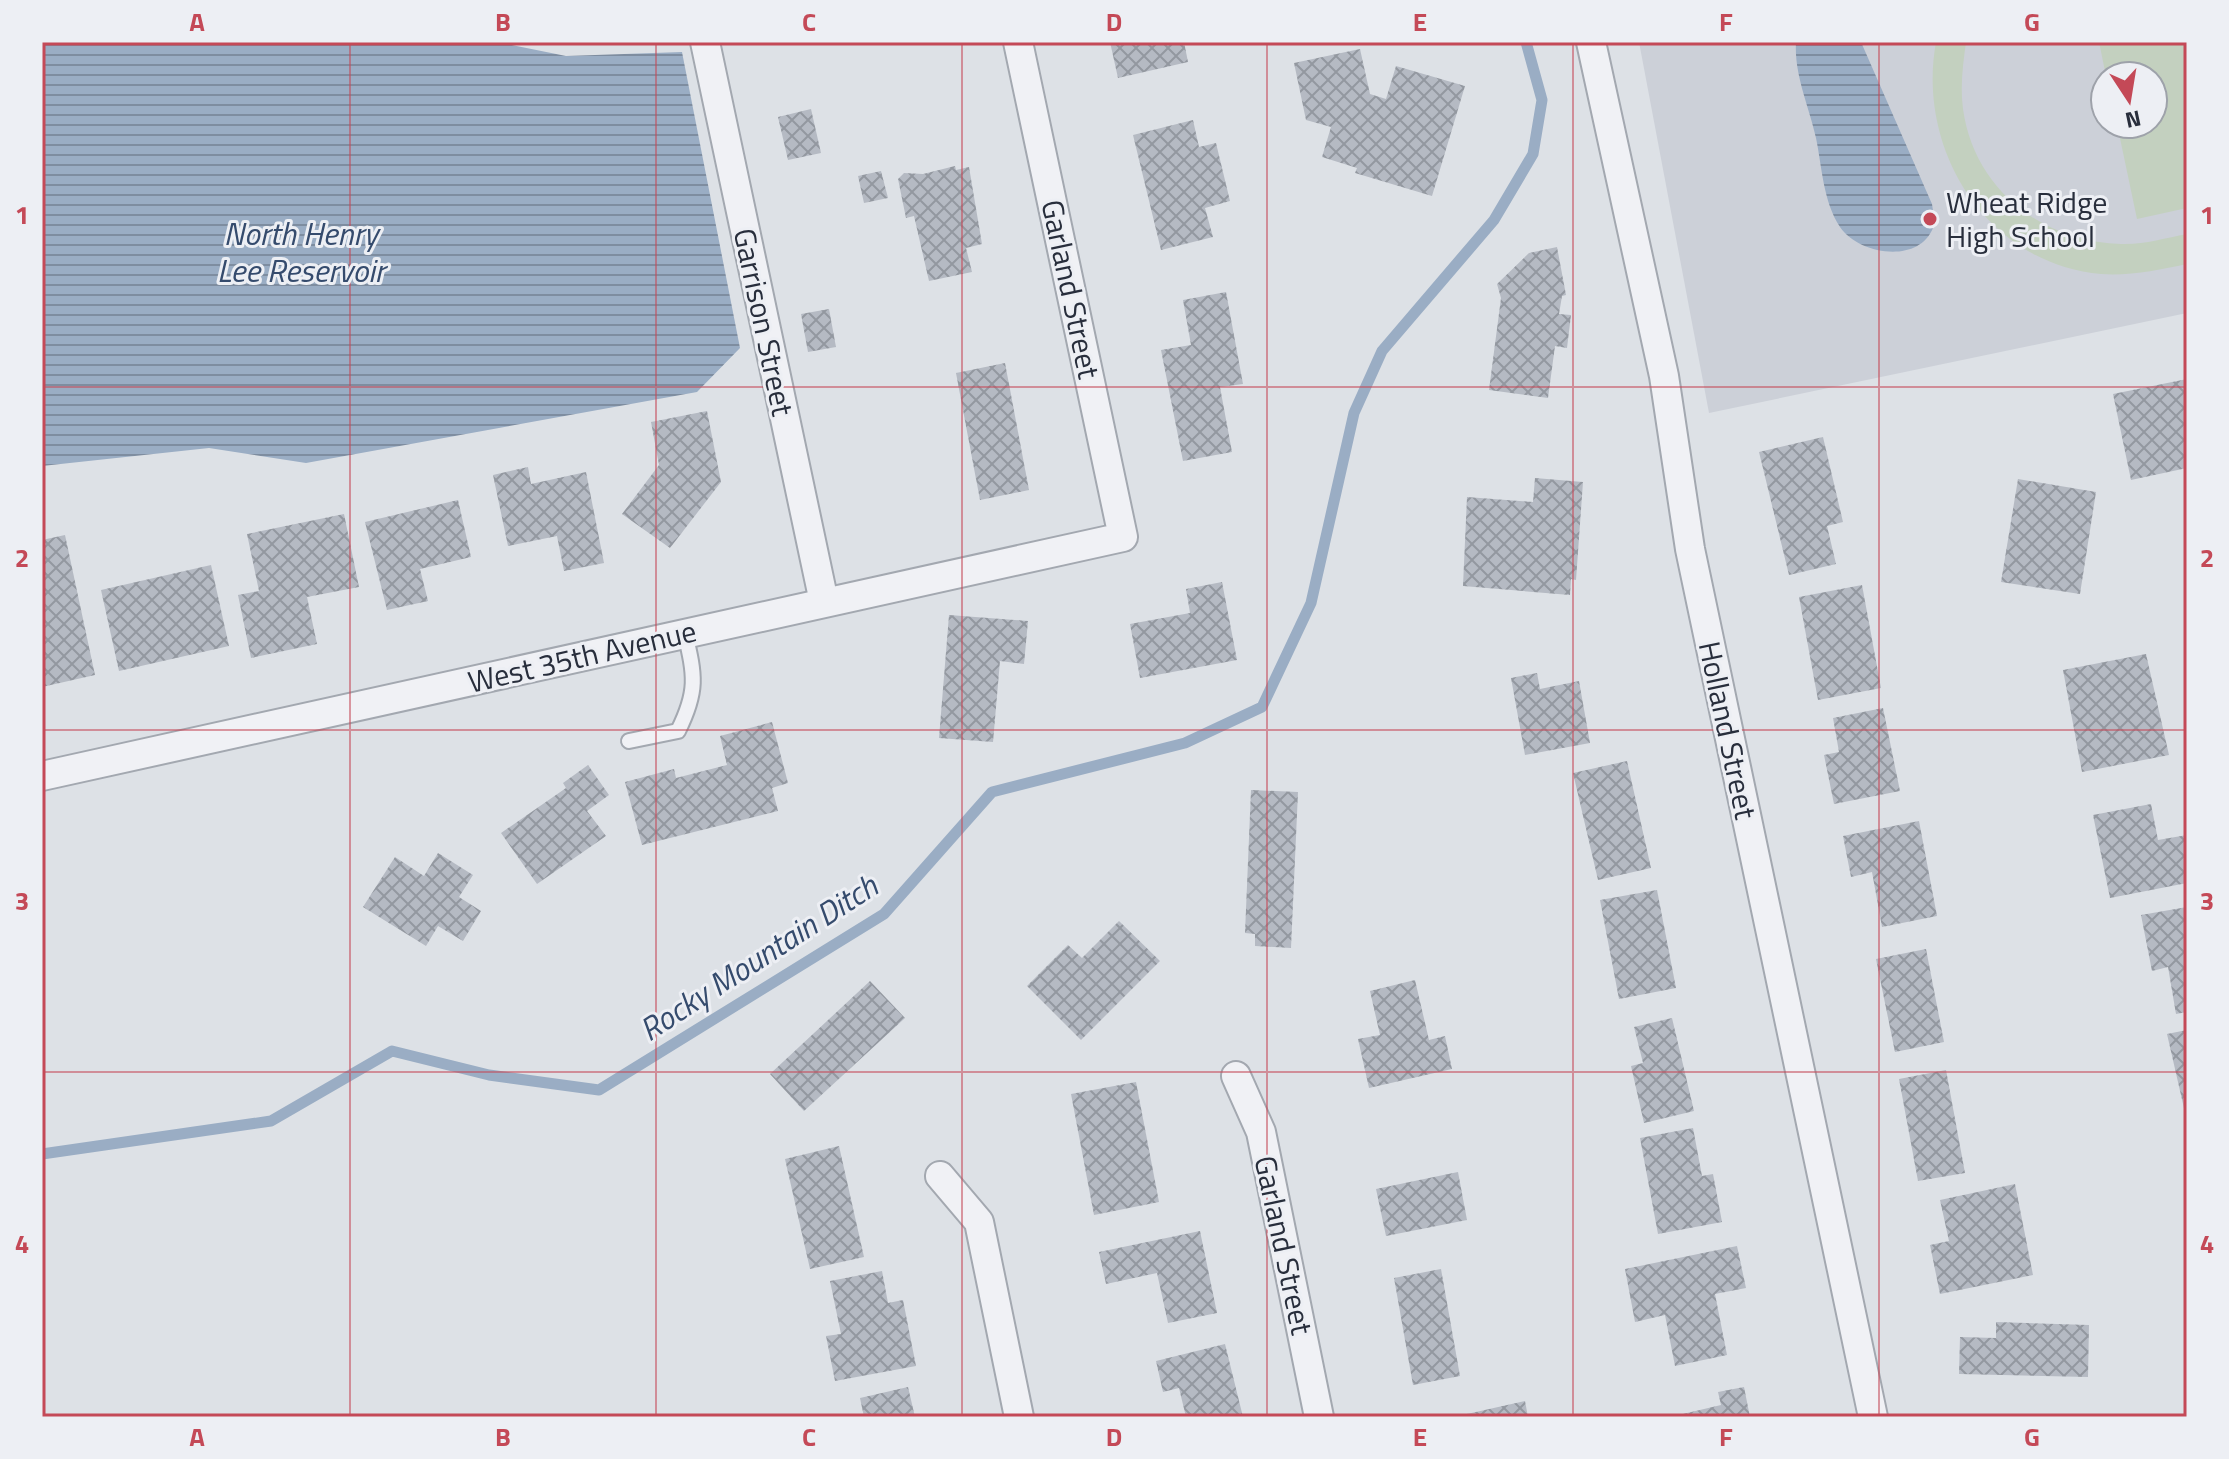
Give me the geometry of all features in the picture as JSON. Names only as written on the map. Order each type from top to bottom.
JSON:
[{"type":"street","name":"Garrison Street","points":[[705,42],[824,602]]},
{"type":"street","name":"Garland Street","points":[[1018,42],[1123,537]]},
{"type":"street","name":"Holland Street","points":[[1591,42],[1664,376],[1690,549],[1873,1417]]},
{"type":"street","name":"West 35th Avenue","points":[[42,776],[1123,537]]},
{"type":"street","name":"Garland Street","points":[[1236,1076],[1261,1132],[1319,1417]]},
{"type":"street","points":[[940,1176],[979,1222],[1019,1417]]},
{"type":"lane","points":[[629,741],[678,731],[692,702],[695,679],[685,633]]},
{"type":"shaded area","name":"Wheat Ridge High School","points":[[1639,42],[2187,42],[2187,313],[1709,413]]},
{"type":"green space","points":[[1936,42],[1966,42],[1962,92],[1970,138],[1981,164],[2016,206],[2039,222],[2092,241],[2138,243],[2187,234],[2187,264],[2112,274],[2060,266],[2024,249],[1993,225],[1968,195],[1949,160],[1937,122],[1933,83]]},
{"type":"green space","points":[[2099,42],[2187,42],[2187,208],[2137,219],[2120,140],[2169,140],[2169,60],[2103,60]]},
{"type":"water","name":"North Henry Lee Reservoir","points":[[42,42],[497,42],[566,56],[682,52],[740,348],[697,392],[306,463],[209,448],[42,466]]},
{"type":"water","points":[[1796,42],[1861,42],[1932,204],[1933,228],[1925,240],[1915,247],[1888,252],[1873,249],[1849,236],[1834,217],[1800,78]]},
{"type":"building","points":[[1110,42],[1184,42],[1188,62],[1118,78]]},
{"type":"building","points":[[1360,49],[1370,94],[1386,99],[1396,66],[1465,86],[1432,196],[1355,173],[1357,168],[1322,157],[1331,127],[1306,120],[1294,63]]},
{"type":"building","points":[[811,109],[821,153],[788,160],[778,117]]},
{"type":"building","points":[[1193,120],[1199,147],[1216,143],[1230,201],[1205,208],[1213,237],[1161,250],[1133,135]]},
{"type":"building","points":[[955,166],[956,170],[969,167],[982,244],[966,248],[972,272],[929,281],[914,216],[906,218],[898,179],[904,173],[923,174]]},
{"type":"building","points":[[881,171],[888,198],[864,203],[858,176]]},
{"type":"building","points":[[1557,247],[1566,295],[1562,296],[1559,314],[1571,315],[1567,348],[1555,346],[1548,398],[1489,390],[1501,298],[1497,284],[1529,253]]},
{"type":"building","points":[[1226,292],[1243,384],[1220,387],[1232,452],[1183,461],[1161,350],[1191,345],[1183,300]]},
{"type":"building","points":[[829,309],[836,347],[808,352],[801,314]]},
{"type":"building","points":[[1005,363],[1029,490],[980,500],[956,373]]},
{"type":"building","points":[[2187,379],[2187,468],[2131,480],[2113,394]]},
{"type":"building","points":[[707,411],[721,482],[670,548],[622,514],[659,465],[651,422]]},
{"type":"building","points":[[1823,437],[1843,522],[1827,526],[1836,564],[1789,575],[1759,452]]},
{"type":"building","points":[[528,467],[531,484],[586,472],[604,563],[564,571],[557,536],[508,546],[493,475]]},
{"type":"building","points":[[1535,478],[1583,482],[1576,580],[1571,579],[1570,595],[1463,586],[1467,497],[1533,502]]},
{"type":"building","points":[[2018,479],[2096,492],[2080,594],[2001,582]]},
{"type":"building","points":[[458,500],[471,557],[420,569],[428,601],[387,610],[365,522]]},
{"type":"building","points":[[344,514],[359,587],[307,597],[317,644],[251,658],[238,595],[259,591],[247,534]]},
{"type":"building","points":[[65,535],[95,675],[42,687],[42,540]]},
{"type":"building","points":[[211,565],[229,646],[119,671],[101,590]]},
{"type":"building","points":[[1222,582],[1237,660],[1140,678],[1130,624],[1190,613],[1186,589]]},
{"type":"building","points":[[1862,585],[1881,688],[1818,700],[1799,597]]},
{"type":"building","points":[[949,615],[1028,621],[1024,664],[1000,661],[993,742],[939,738]]},
{"type":"building","points":[[2146,654],[2169,755],[2082,772],[2063,670]]},
{"type":"building","points":[[1537,673],[1540,689],[1579,681],[1590,743],[1525,755],[1511,678]]},
{"type":"building","points":[[1883,708],[1900,791],[1834,804],[1824,755],[1839,752],[1833,718]]},
{"type":"building","points":[[772,722],[788,783],[772,788],[778,811],[642,845],[625,782],[674,769],[676,778],[727,765],[720,736]]},
{"type":"building","points":[[1627,761],[1651,868],[1598,880],[1573,773]]},
{"type":"building","points":[[588,765],[609,795],[587,811],[606,836],[537,884],[501,833],[566,788],[563,783]]},
{"type":"building","points":[[1251,790],[1298,792],[1291,948],[1255,946],[1255,934],[1245,933]]},
{"type":"building","points":[[2151,804],[2158,840],[2187,835],[2187,883],[2110,898],[2093,815]]},
{"type":"building","points":[[1919,821],[1937,916],[1882,927],[1872,872],[1851,877],[1843,836]]},
{"type":"building","points":[[438,853],[473,875],[459,897],[481,911],[463,941],[438,926],[426,946],[363,907],[395,857],[424,876]]},
{"type":"building","points":[[1657,890],[1676,988],[1619,999],[1600,900]]},
{"type":"building","points":[[2187,907],[2187,1012],[2176,1014],[2168,967],[2152,971],[2141,915]]},
{"type":"building","points":[[1119,921],[1160,961],[1081,1040],[1027,986],[1068,945],[1082,958]]},
{"type":"building","points":[[1926,949],[1944,1042],[1895,1052],[1876,959]]},
{"type":"building","points":[[1415,980],[1429,1040],[1445,1036],[1452,1069],[1369,1088],[1358,1039],[1380,1035],[1370,991]]},
{"type":"building","points":[[870,981],[905,1018],[804,1111],[770,1074]]},
{"type":"building","points":[[1672,1018],[1694,1111],[1644,1123],[1631,1066],[1643,1063],[1634,1027]]},
{"type":"building","points":[[2187,1030],[2187,1117],[2186,1117],[2167,1034]]},
{"type":"building","points":[[1946,1070],[1965,1173],[1918,1181],[1899,1079]]},
{"type":"building","points":[[1136,1082],[1159,1202],[1094,1215],[1071,1094]]},
{"type":"building","points":[[1693,1128],[1702,1176],[1713,1174],[1722,1222],[1658,1234],[1640,1138]]},
{"type":"building","points":[[839,1146],[864,1257],[810,1269],[785,1159]]},
{"type":"building","points":[[1458,1172],[1467,1220],[1386,1236],[1376,1189]]},
{"type":"building","points":[[2015,1184],[2033,1275],[1940,1294],[1930,1245],[1949,1241],[1940,1200]]},
{"type":"building","points":[[1200,1231],[1217,1313],[1168,1323],[1157,1273],[1106,1284],[1099,1252]]},
{"type":"building","points":[[1737,1246],[1746,1288],[1715,1294],[1727,1355],[1675,1366],[1665,1315],[1635,1322],[1625,1269]]},
{"type":"building","points":[[1441,1269],[1460,1376],[1413,1385],[1394,1278]]},
{"type":"building","points":[[882,1271],[888,1303],[903,1300],[916,1366],[835,1381],[826,1336],[841,1334],[830,1281]]},
{"type":"building","points":[[1996,1322],[2089,1325],[2088,1377],[1959,1374],[1960,1337],[1996,1338]]},
{"type":"building","points":[[1225,1344],[1243,1417],[1186,1417],[1179,1388],[1163,1392],[1156,1361]]},
{"type":"building","points":[[908,1387],[915,1417],[864,1417],[860,1398]]},
{"type":"building","points":[[1744,1387],[1750,1417],[1670,1417],[1721,1405],[1718,1392]]},
{"type":"building","points":[[1525,1401],[1528,1417],[1458,1417],[1458,1416]]},
{"type":"waterway","name":"Rocky Mountain Ditch","points":[[42,1154],[271,1121],[392,1051],[489,1075],[599,1090],[884,914],[992,792],[1185,743],[1262,707],[1311,603],[1354,413],[1382,351],[1494,220],[1533,154],[1542,100],[1526,42]]},
{"type":"place","name":"Wheat Ridge High School","points":[[1930,219]]}]
